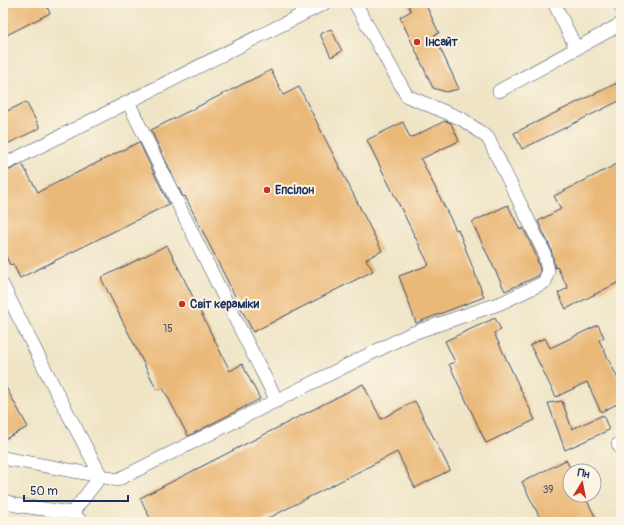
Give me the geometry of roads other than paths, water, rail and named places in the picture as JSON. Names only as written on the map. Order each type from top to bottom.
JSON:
[{"type":"street","points":[[3,165],[325,3]]},
{"type":"street","points":[[3,458],[117,480],[410,334],[501,303],[546,282],[548,271],[544,252],[488,138],[462,119],[407,96],[355,3]]},
{"type":"street","points":[[554,3],[576,48]]},
{"type":"street","points":[[619,3],[621,8]]},
{"type":"street","points":[[499,91],[621,24]]},
{"type":"street","points":[[128,102],[277,401]]},
{"type":"street","points":[[3,286],[101,476]]},
{"type":"street","points":[[3,500],[15,505],[77,518],[101,476]]},
{"type":"place","name":"Інсайт","points":[[417,42]]},
{"type":"place","name":"Епсілон","points":[[267,190]]},
{"type":"place","name":"Світ кераміки","points":[[182,304]]}]
